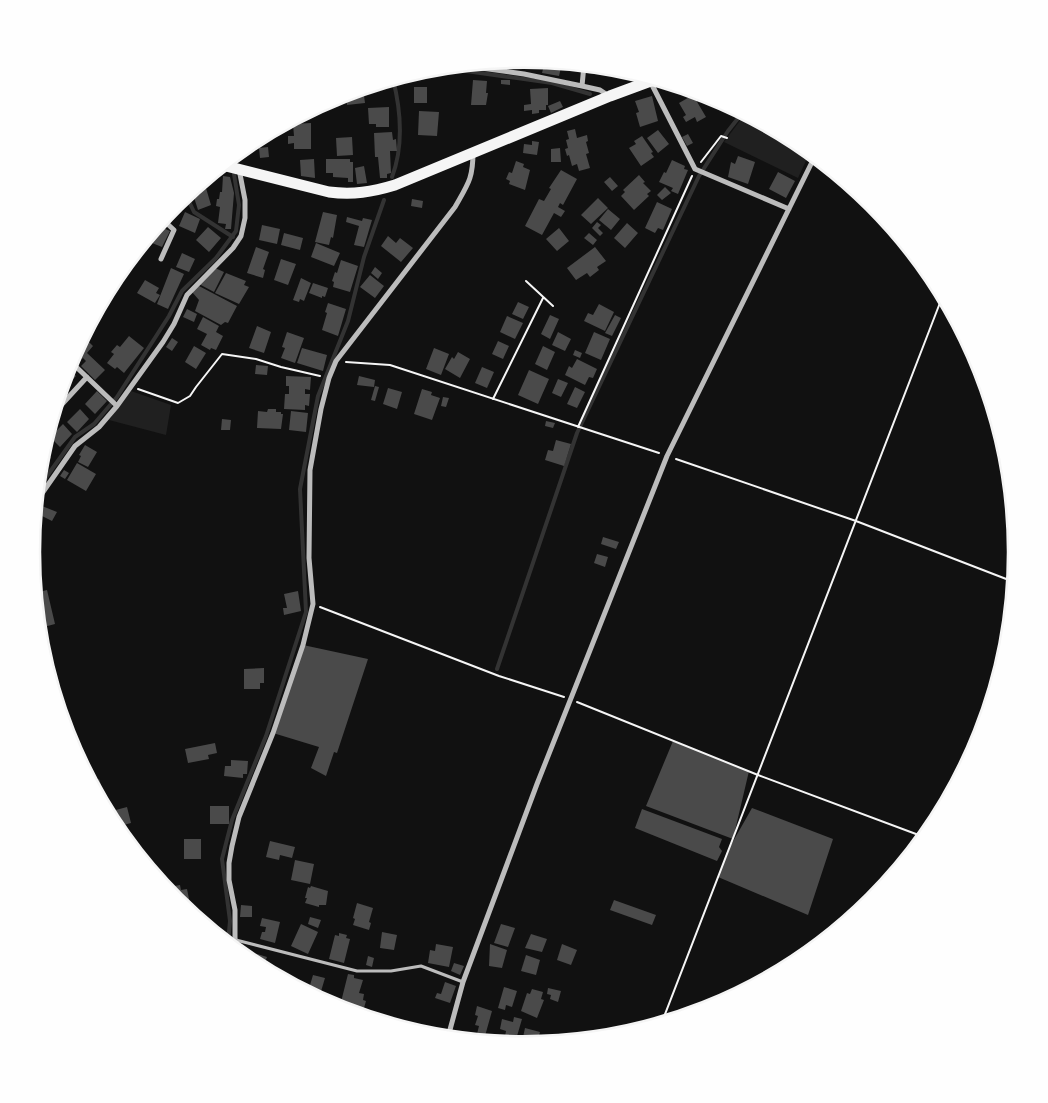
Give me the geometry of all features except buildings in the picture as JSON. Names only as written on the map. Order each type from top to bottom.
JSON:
[{"type":"highway","points":[[230,167],[308,188],[347,194],[363,193],[395,185],[645,83]]},
{"type":"street","points":[[486,70],[524,74],[582,86],[600,90],[610,96]]},
{"type":"street","points":[[582,86],[583,72]]},
{"type":"street","points":[[656,86],[695,169],[789,209]]},
{"type":"street","points":[[236,940],[236,910],[229,880],[232,846],[239,817],[273,733],[300,654],[313,604],[309,558],[310,470],[321,409],[329,378],[336,361],[455,207],[470,180],[473,169],[473,152]]},
{"type":"street","points":[[450,1029],[463,982],[570,699],[667,456],[812,163]]},
{"type":"street","points":[[44,491],[75,446],[100,428],[131,387],[170,330],[187,296],[234,248],[242,236],[245,200],[239,169]]},
{"type":"street","points":[[161,259],[174,230],[168,224]]},
{"type":"street","points":[[76,367],[117,406]]},
{"type":"street","points":[[64,403],[87,378]]},
{"type":"lane","points":[[236,940],[357,971],[391,970],[421,966],[463,982]]},
{"type":"path","points":[[578,427],[695,169],[721,136],[727,138]]},
{"type":"path","points":[[526,281],[552,306]]},
{"type":"path","points":[[493,399],[542,298]]},
{"type":"path","points":[[665,1014],[940,305]]},
{"type":"path","points":[[131,387],[178,403],[190,396],[222,354],[256,359],[281,368],[329,378]]},
{"type":"path","points":[[336,361],[390,365],[667,456],[856,521],[1007,579]]},
{"type":"path","points":[[313,604],[499,676],[570,699],[758,775],[916,835]]},
{"type":"shaded area","points":[[741,119],[766,132],[807,159],[798,178],[724,142]]},
{"type":"shaded area","points":[[131,391],[171,405],[166,435],[109,420]]},
{"type":"waterway","points":[[468,71],[552,83],[590,94]]},
{"type":"waterway","points":[[392,177],[400,140],[398,103],[394,85]]},
{"type":"waterway","points":[[497,669],[577,433],[699,176],[739,117]]},
{"type":"waterway","points":[[46,478],[75,437],[94,424],[117,397],[169,316],[182,291],[216,258],[236,231],[239,205],[234,174]]},
{"type":"waterway","points":[[229,935],[230,921],[222,859],[232,820],[266,736],[306,612],[300,489],[318,396],[348,321],[364,257],[384,200]]},
{"type":"waterway","points":[[189,202],[194,212],[233,237]]}]
